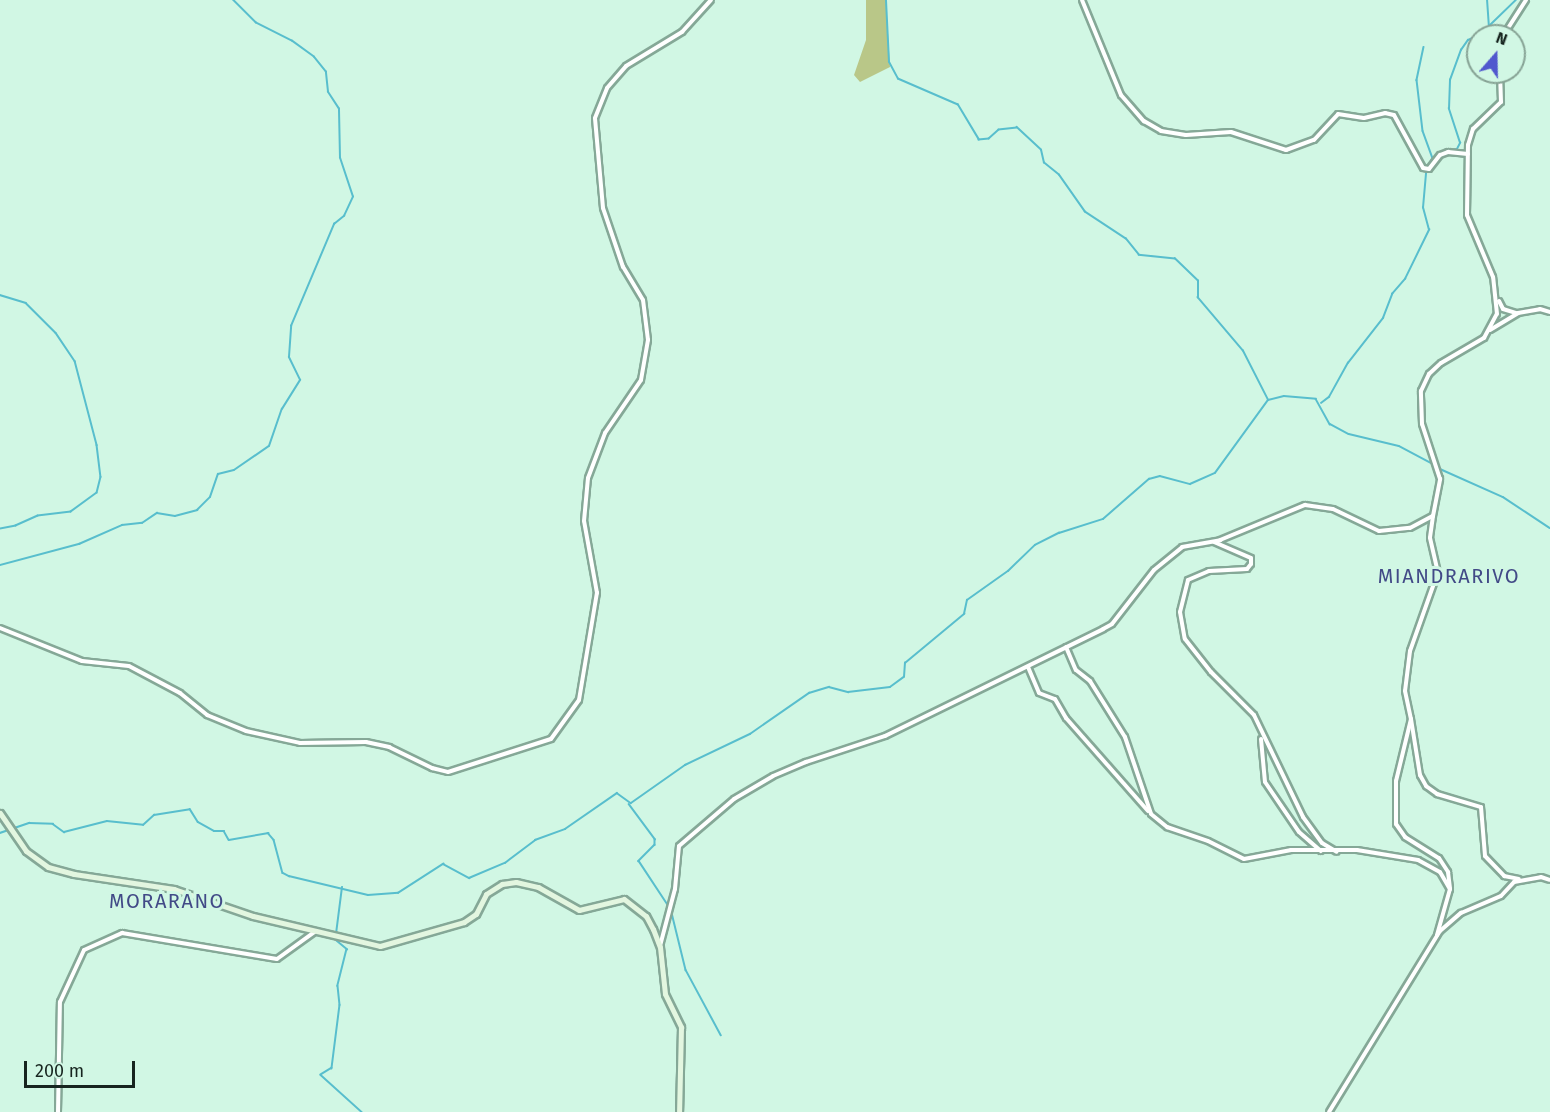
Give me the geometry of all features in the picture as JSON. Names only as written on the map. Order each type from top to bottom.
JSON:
[{"type":"street","points":[[0,628],[73,658],[129,666],[180,693],[207,715],[246,731],[300,743],[366,742],[389,747],[432,768],[448,772],[551,739],[579,699],[597,593],[584,521],[588,478],[605,433],[641,380],[648,340],[643,300],[619,259],[603,208],[595,118],[607,88],[626,66],[682,32],[711,0]]},
{"type":"street","points":[[1082,0],[1121,95],[1154,128],[1186,135],[1231,132],[1286,150],[1314,140],[1338,114],[1364,118],[1385,113],[1394,115],[1428,169],[1440,155],[1468,154]]},
{"type":"street","points":[[1511,24],[1526,0]]},
{"type":"street","points":[[1490,331],[1497,314],[1497,298],[1493,276],[1470,228],[1468,154],[1473,129],[1501,102],[1500,84]]},
{"type":"street","points":[[1497,298],[1503,309],[1518,313],[1550,312]]},
{"type":"street","points":[[1518,313],[1490,331],[1476,345],[1441,363],[1422,386],[1419,400],[1422,423],[1438,470],[1438,502],[1433,516],[1430,538],[1438,572],[1410,651],[1405,691],[1420,775],[1426,786],[1437,794],[1480,807],[1485,856],[1504,876],[1550,880]]},
{"type":"street","points":[[1214,542],[1305,505],[1333,509],[1379,531],[1410,528],[1433,516]]},
{"type":"street","points":[[660,947],[671,908],[679,846],[734,799],[772,776],[885,736],[1112,624],[1166,557],[1182,547],[1204,540],[1251,558],[1251,564],[1247,569],[1209,571],[1188,580],[1180,612],[1185,639],[1211,672],[1254,715],[1303,817],[1322,843],[1338,852]]},
{"type":"street","points":[[1066,647],[1076,670],[1090,681],[1125,737],[1151,813]]},
{"type":"street","points":[[1028,667],[1039,693],[1055,699],[1066,718],[1151,813],[1167,827],[1208,841],[1244,860],[1291,850],[1338,852],[1358,850],[1418,860],[1440,872],[1450,889]]},
{"type":"street","points":[[1329,1112],[1437,935],[1450,889],[1448,872],[1439,858],[1405,837],[1396,824],[1396,781],[1411,719]]},
{"type":"street","points":[[1261,732],[1265,782],[1299,832],[1324,852]]},
{"type":"street","points":[[0,813],[14,835],[33,857],[48,867],[74,874],[174,889],[253,916],[380,945],[425,936],[464,922],[476,914],[486,894],[502,884],[516,882],[538,887],[579,910],[624,899],[646,916],[660,947],[666,994],[682,1038],[679,1112]]},
{"type":"street","points":[[1437,935],[1461,913],[1501,896],[1522,879]]},
{"type":"street","points":[[58,1112],[60,1002],[84,950],[122,933],[277,959],[316,932]]},
{"type":"green space","points":[[866,0],[886,0],[890,67],[860,82],[854,75],[866,40]]},
{"type":"waterway","points":[[0,565],[79,544],[122,525],[142,523],[157,513],[175,516],[197,510],[210,497],[218,474],[234,470],[269,446],[282,409],[300,380],[289,357],[291,326],[334,224],[344,216],[353,197],[340,158],[339,109],[328,92],[326,72],[314,57],[292,41],[256,23],[233,0]]},
{"type":"waterway","points":[[0,833],[29,823],[53,824],[64,832],[107,821],[143,825],[154,815],[190,809],[198,822],[214,831],[224,831],[229,840],[268,833],[274,840],[283,873],[289,876],[368,895],[398,893],[443,864],[469,878],[505,863],[535,840],[565,829],[617,793],[631,803],[685,765],[750,734],[809,693],[829,687],[848,692],[890,687],[904,677],[905,663],[964,614],[967,600],[1008,571],[1035,545],[1059,533],[1103,519],[1149,479],[1160,476],[1190,484],[1215,473],[1268,400],[1243,351],[1198,298],[1198,281],[1175,259],[1139,255],[1126,239],[1085,212],[1059,175],[1044,163],[1041,150],[1017,128],[999,130],[989,139],[979,140],[958,105],[898,79],[889,62],[886,0]]},
{"type":"waterway","points":[[1487,0],[1489,24]]},
{"type":"waterway","points":[[1491,24],[1516,0]]},
{"type":"waterway","points":[[1450,150],[1457,149],[1460,143],[1449,109],[1450,80],[1466,43]]},
{"type":"waterway","points":[[1424,47],[1417,80],[1423,131],[1433,158],[1428,167]]},
{"type":"waterway","points":[[1434,158],[1445,151]]},
{"type":"waterway","points":[[1321,403],[1329,397],[1348,363],[1383,318],[1392,294],[1405,279],[1429,230],[1423,208],[1426,171]]},
{"type":"waterway","points":[[0,295],[26,303],[56,333],[75,361],[97,445],[101,477],[97,493],[71,512],[38,516],[16,526],[0,529]]},
{"type":"waterway","points":[[1268,400],[1284,396],[1316,399],[1330,424],[1349,434],[1399,446],[1434,465]]},
{"type":"waterway","points":[[1438,468],[1503,497],[1550,528]]},
{"type":"waterway","points":[[629,804],[655,839],[655,845],[639,861],[668,905]]},
{"type":"waterway","points":[[336,934],[342,887]]},
{"type":"waterway","points":[[671,909],[686,970],[721,1035]]},
{"type":"waterway","points":[[335,939],[347,949],[338,986],[340,1005],[332,1068],[321,1075],[362,1112]]},
{"type":"district","name":"MIANDRARIVO","points":[[1449,576]]},
{"type":"district","name":"MORARANO","points":[[167,901]]}]
